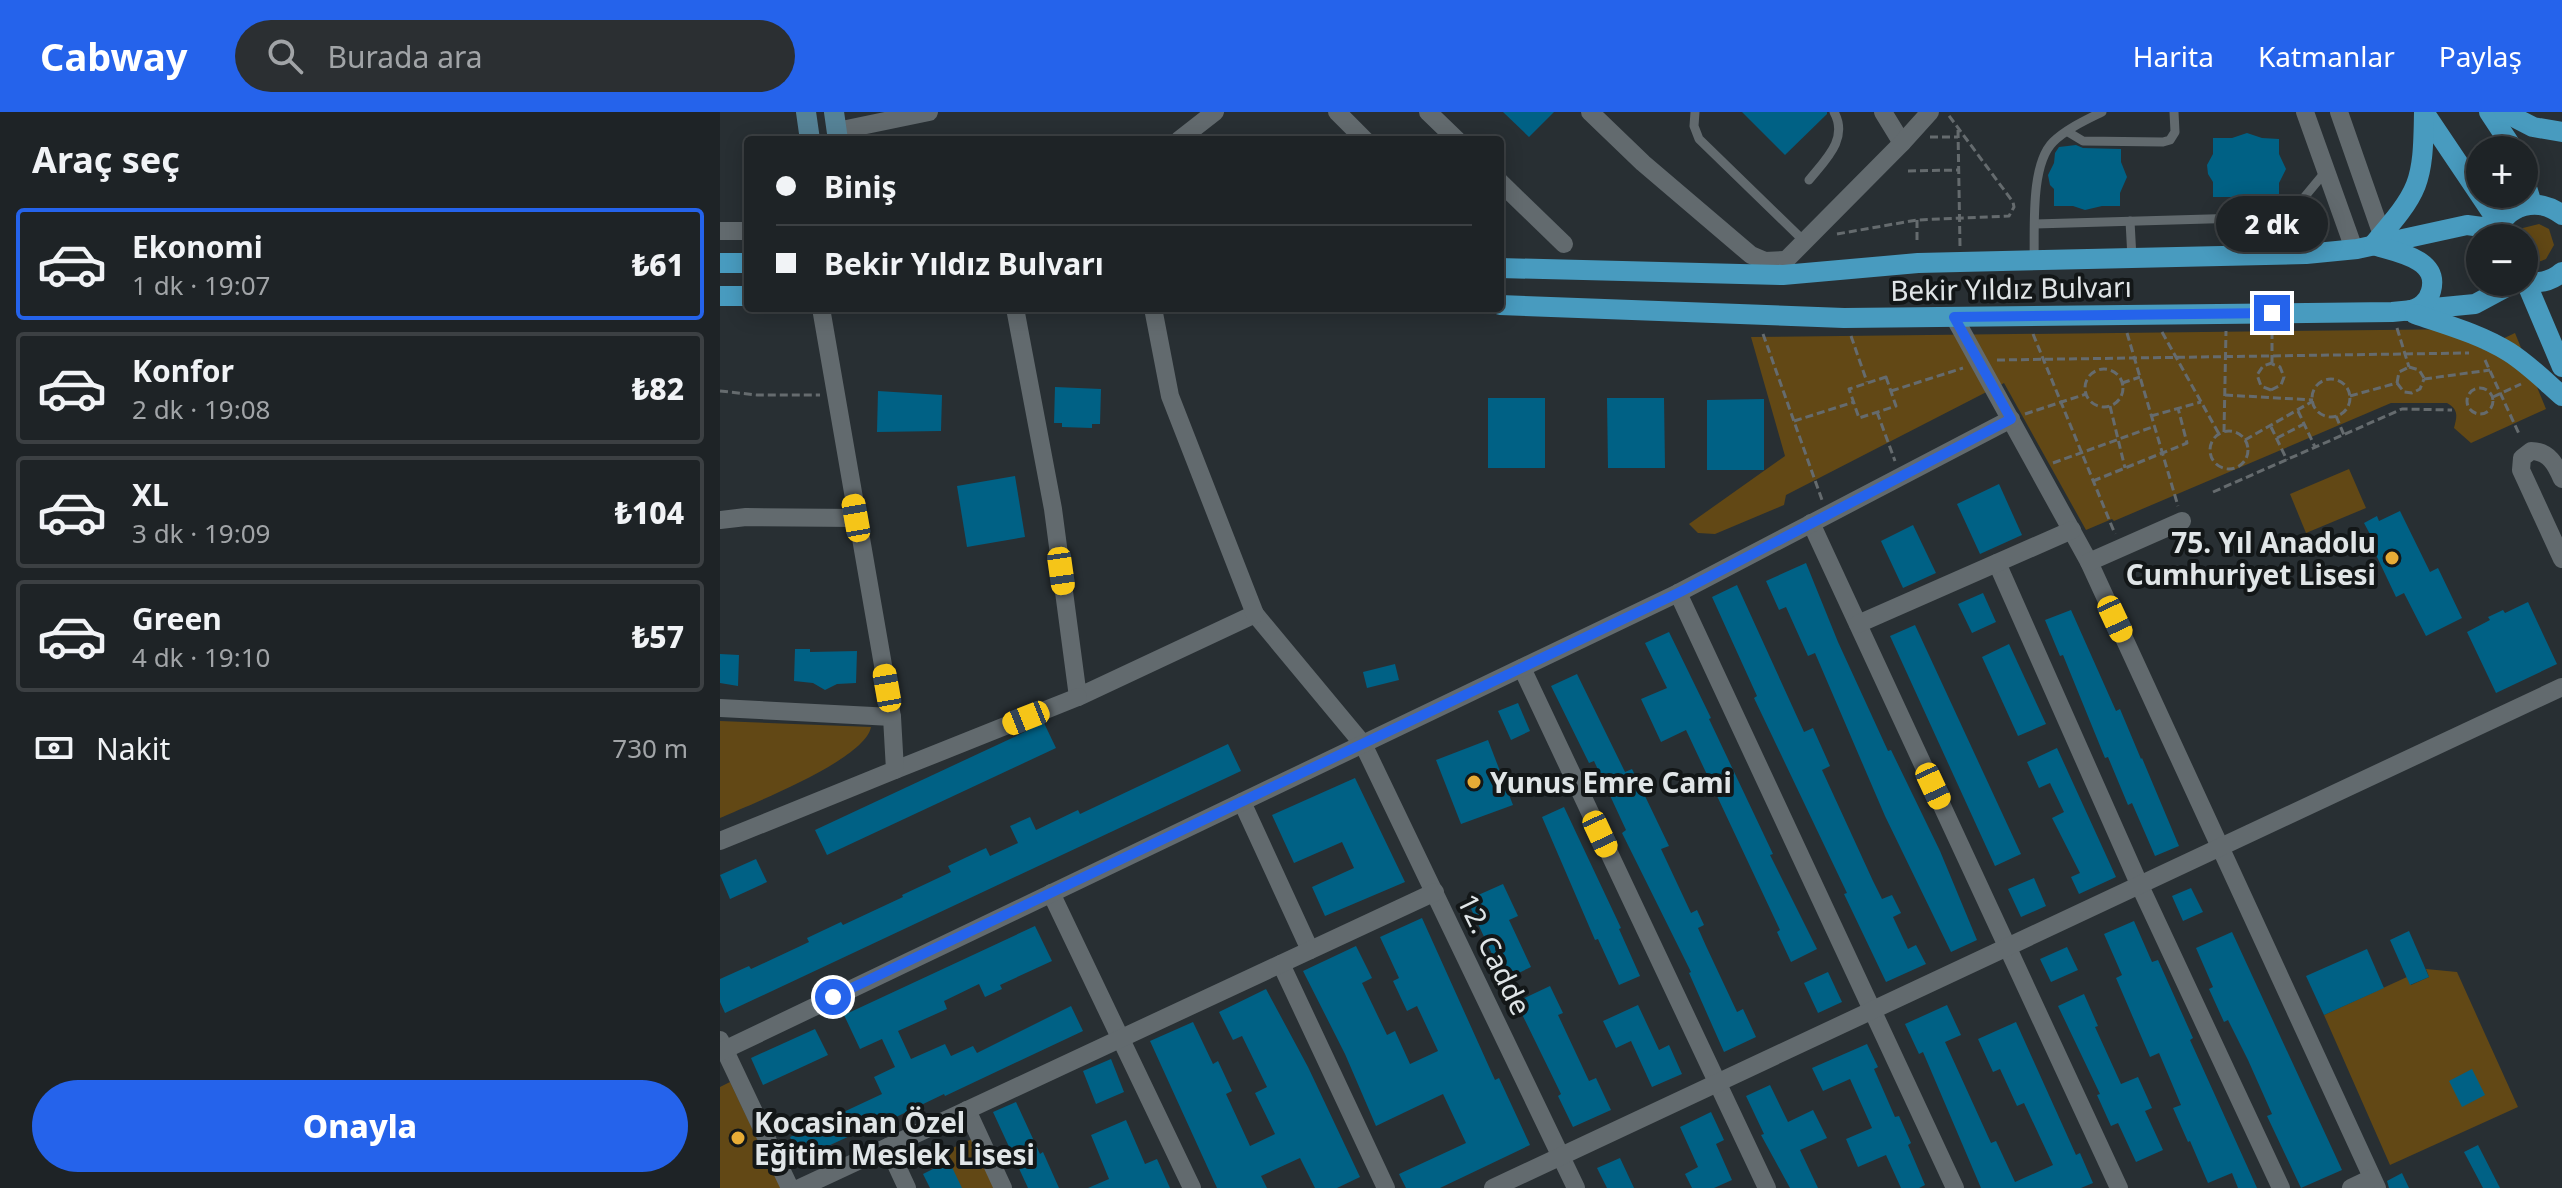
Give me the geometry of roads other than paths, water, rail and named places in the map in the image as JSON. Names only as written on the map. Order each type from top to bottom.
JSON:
[{"type":"main road","points":[[2400,312],[2426,301],[2432,288],[2430,273],[2421,261],[2370,243],[2409,201],[2419,183],[2423,162],[2424,112]]},
{"type":"main road","points":[[2424,112],[2494,224]]},
{"type":"main road","points":[[2489,112],[2505,136]]},
{"type":"main road","points":[[2504,112],[2533,127],[2562,132]]},
{"type":"main road","points":[[2538,204],[2562,190]]},
{"type":"main road","points":[[2538,204],[2562,215]]},
{"type":"main road","points":[[2503,224],[2511,212],[2524,208]]},
{"type":"main road","name":"Bekir Yıldız Bulvarı","points":[[1504,268],[1784,268],[2306,254],[2466,225]]},
{"type":"main road","points":[[720,263],[744,263]]},
{"type":"main road","name":"Bekir Yıldız Bulvarı","points":[[2538,281],[2549,281],[2562,272]]},
{"type":"main road","points":[[720,296],[744,296]]},
{"type":"main road","name":"Bekir Yıldız Bulvarı","points":[[1504,305],[1844,318],[1954,317],[2400,312],[2475,304],[2492,296]]},
{"type":"main road","points":[[2529,296],[2562,367]]},
{"type":"main road","points":[[2400,312],[2494,343],[2515,356],[2562,396]]},
{"type":"street","points":[[806,112],[809,136]]},
{"type":"street","points":[[836,128],[929,112]]},
{"type":"street","points":[[1188,136],[1215,112]]},
{"type":"street","points":[[1337,112],[1361,136]]},
{"type":"street","points":[[1428,112],[1453,136]]},
{"type":"street","points":[[1590,112],[1643,163],[1751,255],[1784,268],[1930,112]]},
{"type":"street","points":[[1883,112],[1902,143]]},
{"type":"street","points":[[2305,112],[2326,171],[2370,243]]},
{"type":"street","points":[[2339,112],[2370,243]]},
{"type":"street","points":[[1504,186],[1564,244]]},
{"type":"street","points":[[720,231],[744,231]]},
{"type":"street","points":[[822,312],[892,717],[895,770]]},
{"type":"street","points":[[1016,312],[1053,509],[1078,697]]},
{"type":"street","name":"12. Cadde","points":[[1154,312],[1170,396],[1255,614],[1363,744],[1576,1188]]},
{"type":"street","points":[[1954,317],[2089,562],[2222,847],[2374,1183],[2351,1188]]},
{"type":"street","points":[[790,1188],[721,1047],[1678,593],[2011,419]]},
{"type":"street","points":[[2562,479],[2553,462],[2542,452],[2531,451],[2522,458],[2521,470],[2562,559]]},
{"type":"street","points":[[720,520],[746,517],[856,518]]},
{"type":"street","points":[[1819,519],[1858,624],[2119,1188]]},
{"type":"street","points":[[2089,562],[2182,521]]},
{"type":"street","points":[[1858,624],[2072,530]]},
{"type":"street","points":[[1997,563],[2140,886],[2281,1188]]},
{"type":"street","points":[[1678,593],[1955,1188]]},
{"type":"street","points":[[720,841],[1078,697],[1255,614]]},
{"type":"street","points":[[1522,668],[1767,1188]]},
{"type":"street","points":[[1493,1188],[2562,687]]},
{"type":"street","points":[[720,708],[892,717]]},
{"type":"street","points":[[1242,802],[1310,950]]},
{"type":"street","points":[[800,1188],[1435,892]]},
{"type":"street","points":[[1051,893],[1192,1188]]},
{"type":"street","points":[[1281,964],[1386,1188]]},
{"type":"street","points":[[967,1110],[1003,1188]]},
{"type":"street","points":[[888,1147],[907,1188]]},
{"type":"lane","points":[[1695,112],[1694,126],[1699,139],[1807,240]]},
{"type":"lane","points":[[1809,180],[1837,142],[1839,127],[1834,112]]},
{"type":"lane","points":[[2034,260],[2036,196],[2041,165],[2052,143],[2102,112]]},
{"type":"lane","points":[[2068,132],[2083,141],[2163,142],[2170,140],[2175,132],[2174,112]]},
{"type":"lane","points":[[2035,224],[2277,217],[2297,206],[2326,171]]},
{"type":"lane","points":[[2297,206],[2304,224],[2306,254]]},
{"type":"lane","points":[[2231,218],[2233,255]]},
{"type":"lane","points":[[2130,221],[2132,258]]},
{"type":"place","name":"75. Yıl Anadolu Cumhuriyet Lisesi","points":[[2392,558]]},
{"type":"place","name":"Yunus Emre Cami","points":[[1474,782]]},
{"type":"place","name":"Kocasinan Özel Eğitim Meslek Lisesi","points":[[738,1138]]}]
